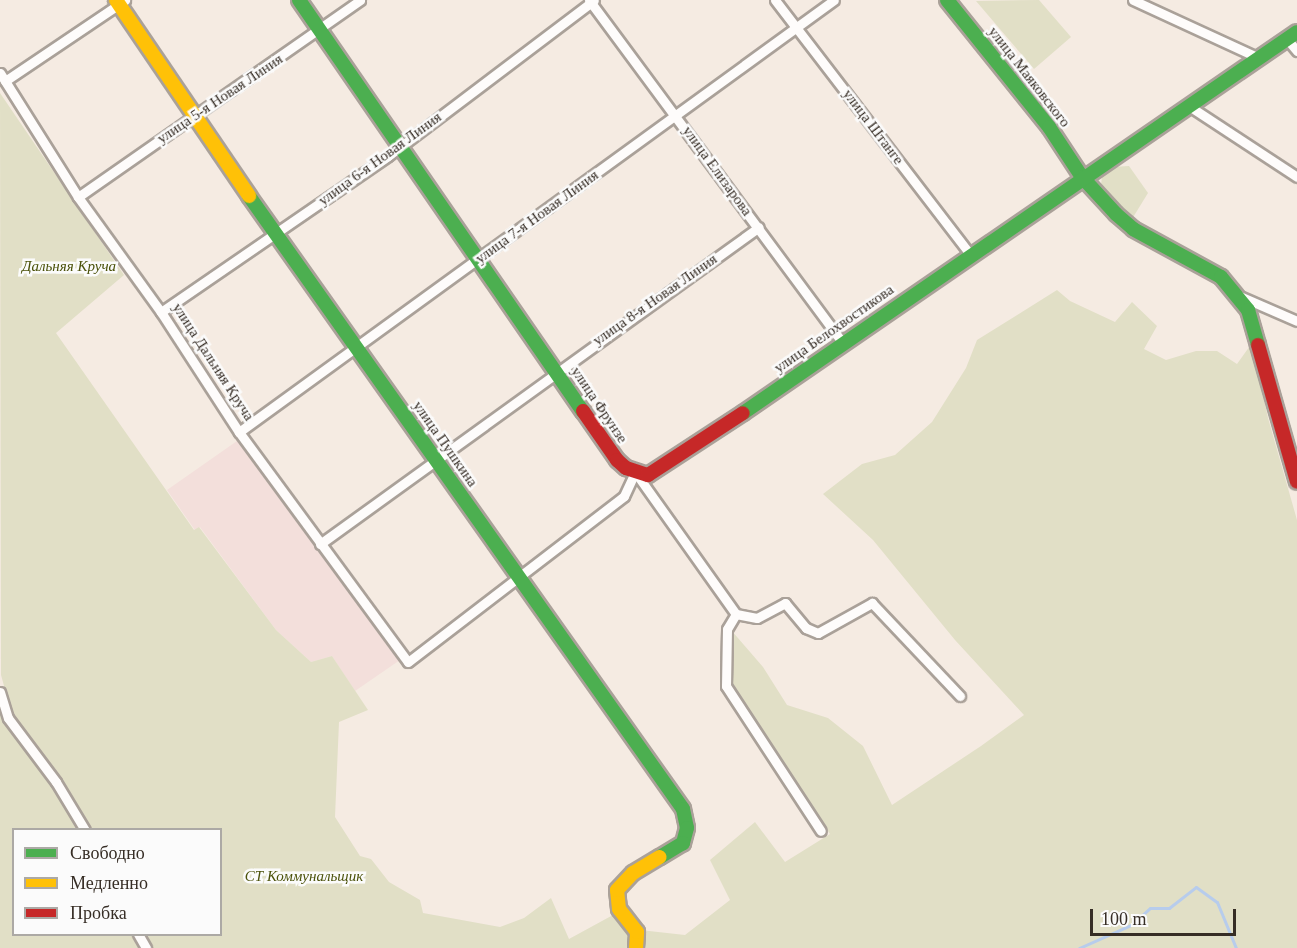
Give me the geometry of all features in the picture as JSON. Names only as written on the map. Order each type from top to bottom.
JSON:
[{"type":"street","name":"улица Фрунзе","points":[[299,0],[617,460],[634,472],[736,614]]},
{"type":"street","name":"улица 5-я Новая Линия","points":[[78,197],[321,30],[360,0]]},
{"type":"street","name":"улица Штанге","points":[[775,0],[970,254]]},
{"type":"street","name":"улица 7-я Новая Линия","points":[[239,432],[478,261],[490,247],[678,117],[834,0]]},
{"type":"street","name":"улица Маяковского","points":[[947,0],[1050,127],[1082,177],[1133,229],[1221,278],[1237,295],[1254,326],[1297,482]]},
{"type":"street","points":[[1133,0],[1259,58]]},
{"type":"street","name":"улица Елизарова","points":[[591,1],[843,343]]},
{"type":"street","name":"улица 6-я Новая Линия","points":[[161,312],[400,147],[591,1]]},
{"type":"street","points":[[3,77],[120,2]]},
{"type":"street","name":"улица Пушкина","points":[[120,2],[274,235],[357,346],[683,809],[687,828],[683,843],[633,873],[617,890],[619,909],[636,932],[636,948]]},
{"type":"street","name":"улица Белохвостикова","points":[[634,472],[648,475],[662,470],[970,254],[1292,35]]},
{"type":"street","points":[[1292,35],[1297,51]]},
{"type":"street","name":"улица Дальняя Круча","points":[[3,77],[78,197],[161,312],[239,432],[408,662],[517,576]]},
{"type":"street","points":[[1189,106],[1297,177]]},
{"type":"street","name":"улица 8-я Новая Линия","points":[[320,544],[759,227]]},
{"type":"street","points":[[1237,295],[1297,321]]},
{"type":"street","points":[[517,576],[624,496],[634,472]]},
{"type":"street","points":[[821,831],[726,686],[727,629],[736,614],[757,618],[785,603],[806,628],[818,633],[872,603],[960,696]]},
{"type":"street","points":[[0,692],[8,718],[56,782],[84,828]]},
{"type":"shaded area","points":[[237,441],[400,660],[355,691],[332,656],[311,662],[276,630],[200,527],[195,530],[167,490]]},
{"type":"green space","points":[[1039,0],[1071,37],[1034,69],[976,1]]},
{"type":"green space","points":[[0,93],[124,275],[56,333],[194,530],[199,527],[276,630],[311,662],[332,656],[368,710],[339,722],[335,817],[360,856],[371,859],[389,882],[420,900],[423,913],[500,927],[524,918],[551,898],[569,939],[624,909],[640,930],[685,935],[730,900],[710,860],[755,822],[785,862],[830,834],[766,745],[732,688],[731,630],[763,667],[787,705],[828,718],[863,746],[892,805],[1024,715],[955,640],[873,540],[823,494],[862,464],[895,455],[932,422],[966,368],[977,340],[1057,290],[1070,301],[1115,322],[1132,302],[1157,326],[1144,349],[1166,360],[1196,351],[1217,351],[1237,364],[1252,343],[1268,418],[1297,520],[1297,948],[150,948],[143,936],[222,936],[222,828],[88,828],[66,788],[14,722],[1,675]]},
{"type":"green space","points":[[1129,166],[1148,193],[1132,219],[1101,186],[1102,175],[1112,167]]},
{"type":"green space","points":[[0,704],[80,828],[12,828],[12,936],[135,936],[142,948],[0,948]]},
{"type":"waterway","points":[[1079,948],[1131,925],[1150,908],[1169,908],[1196,887],[1217,902],[1236,948]]},
{"type":"traffic: fast","points":[[299,0],[583,411]]},
{"type":"traffic: fast","points":[[947,0],[1049,127],[1082,177],[1133,229],[1221,277],[1248,310],[1258,345]]},
{"type":"traffic: fast","points":[[743,413],[1297,32]]},
{"type":"traffic: fast","points":[[249,196],[683,809],[687,828],[683,843],[660,857]]},
{"type":"traffic: slow","points":[[116,0],[249,196]]},
{"type":"traffic: slow","points":[[636,948],[637,932],[619,909],[617,890],[633,873],[660,857]]},
{"type":"traffic: jam","points":[[1258,345],[1297,482]]},
{"type":"traffic: jam","points":[[583,411],[617,460],[626,468],[648,475],[743,413]]},
{"type":"park label","name":"Дальняя Круча","points":[[69,267]]},
{"type":"park label","name":"СТ Коммунальщик","points":[[304,877]]}]
